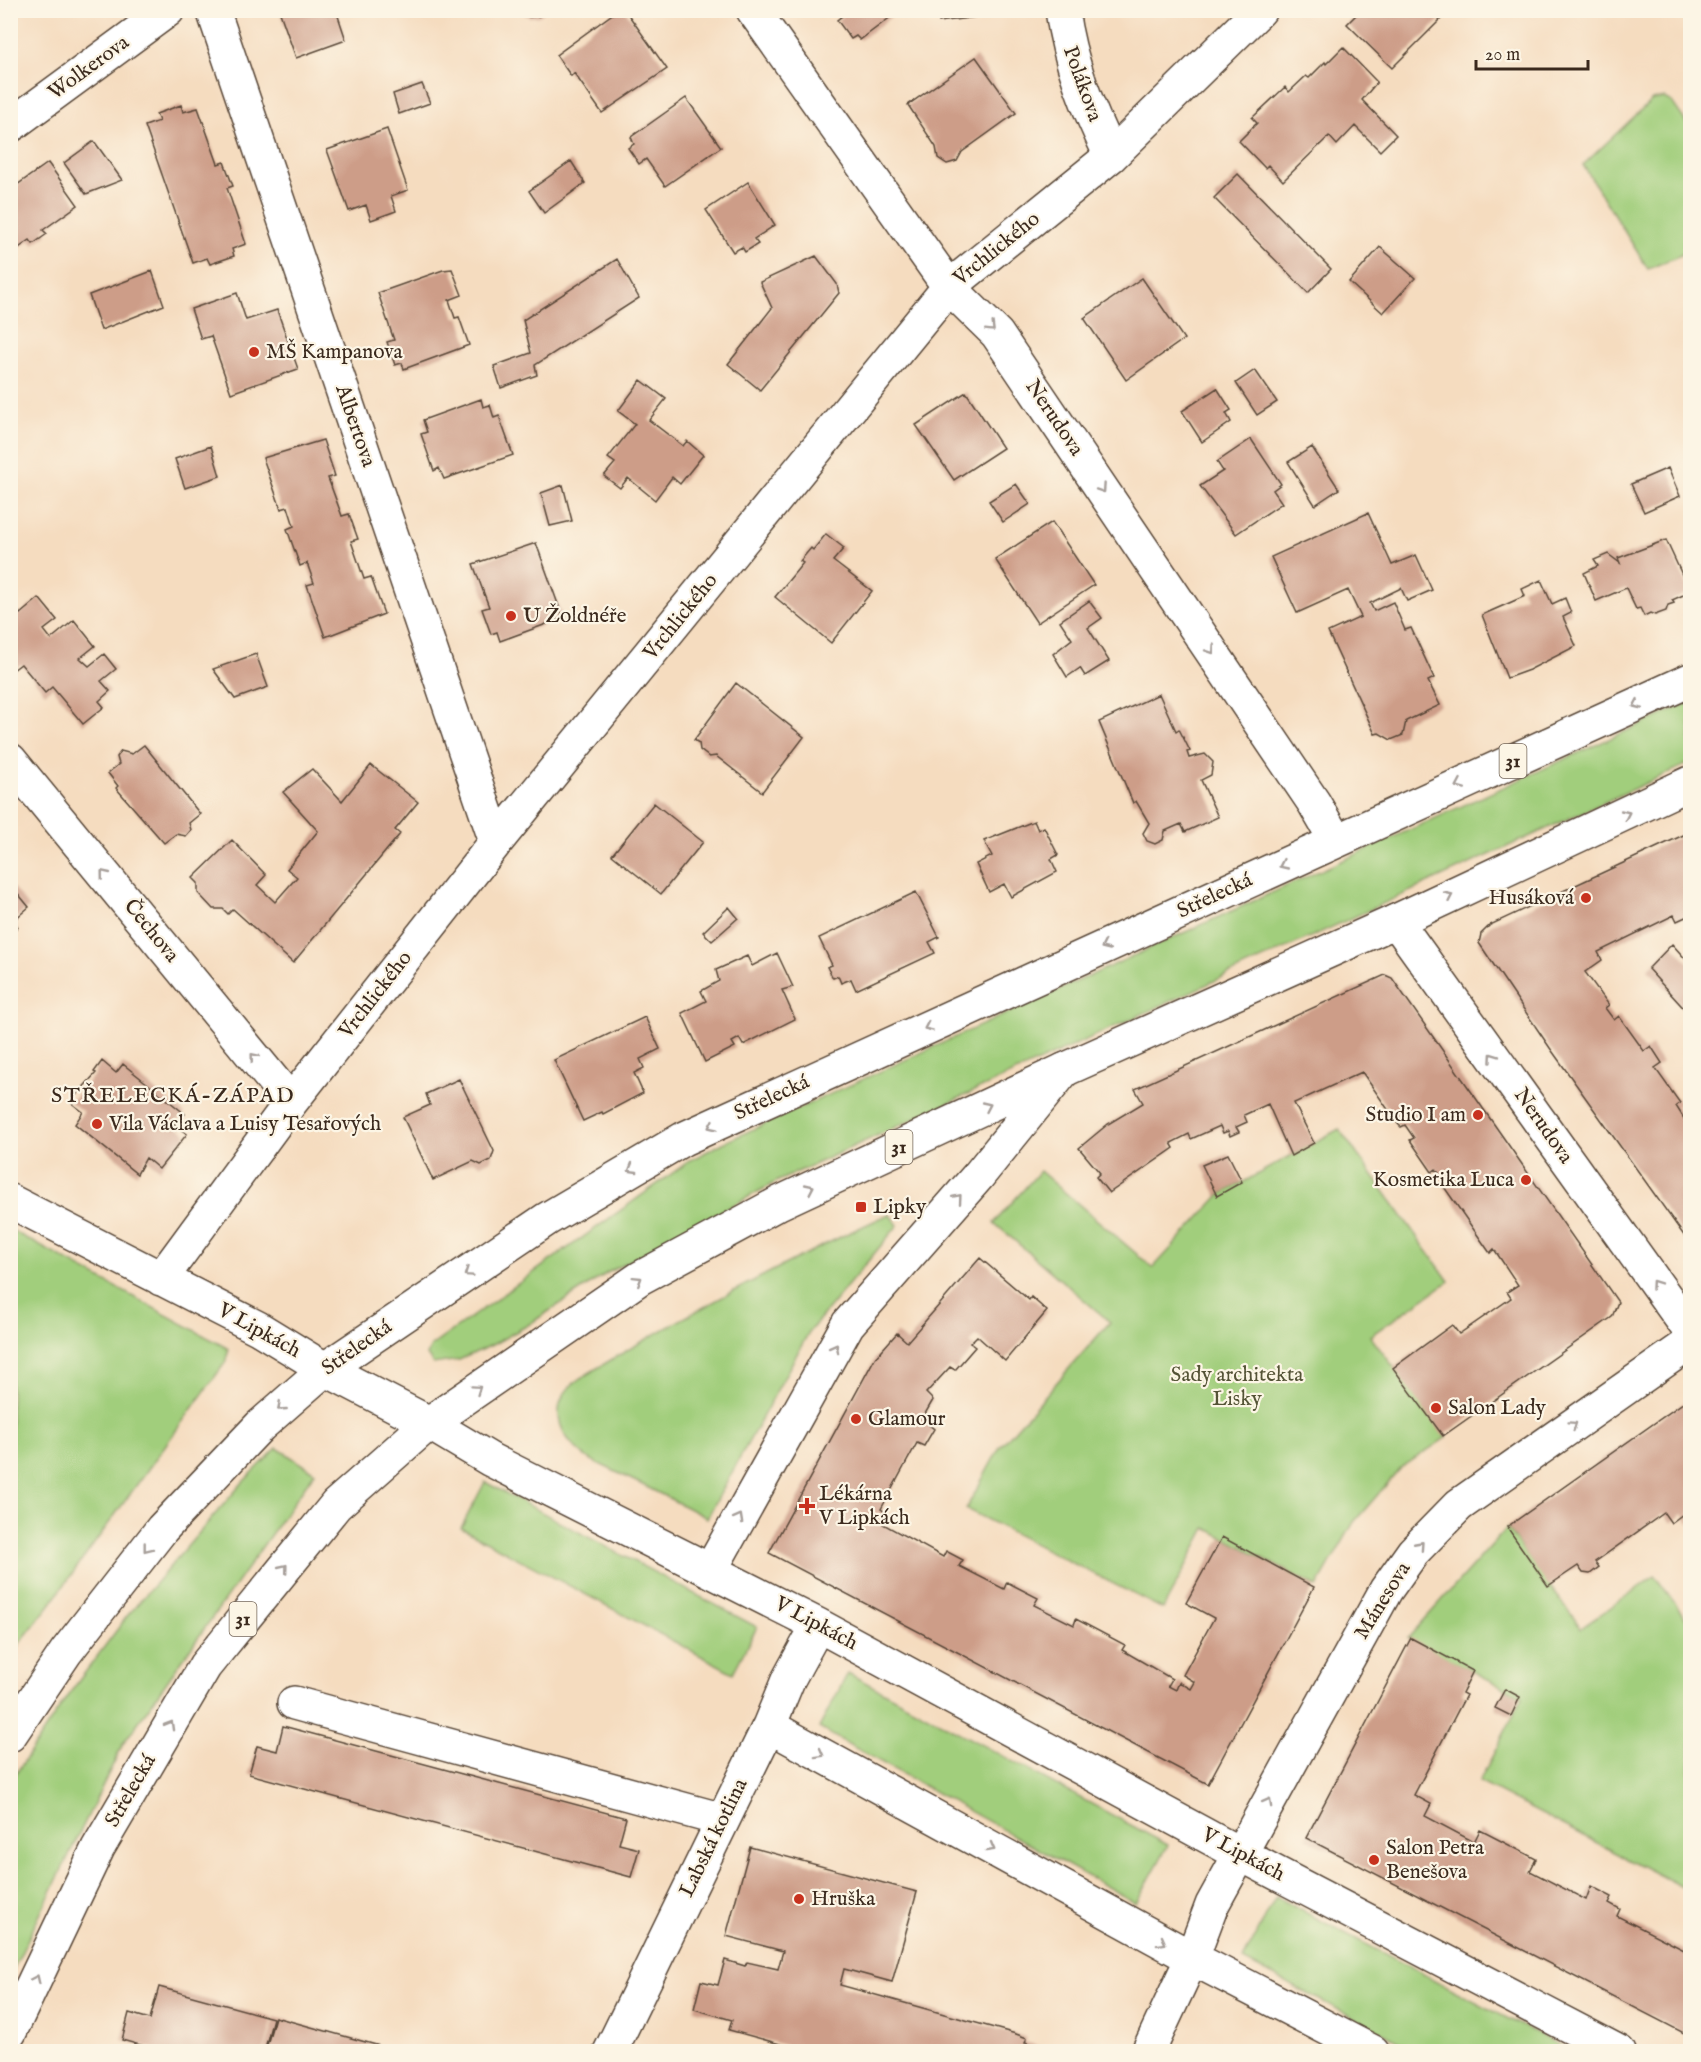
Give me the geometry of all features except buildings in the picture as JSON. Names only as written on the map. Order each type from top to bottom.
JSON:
[{"type":"street","name":"Wolkerova","points":[[10,126],[168,10]]},
{"type":"street","name":"Albertova","points":[[213,10],[496,842]]},
{"type":"street","name":"Nerudova","points":[[753,10],[950,287],[997,334],[1314,803],[1336,841]]},
{"type":"street","name":"Polákova","points":[[1062,10],[1066,42],[1087,105],[1111,156]]},
{"type":"street","name":"Vrchlického","points":[[161,1279],[291,1102],[496,842],[950,287],[1111,156],[1260,10]]},
{"type":"street","name":"Střelecká","points":[[10,1735],[66,1653],[162,1529],[260,1426],[325,1369],[547,1219],[683,1139],[1690,680]]},
{"type":"street","name":"Čechova","points":[[10,760],[291,1102]]},
{"type":"street","name":"Střelecká","points":[[10,2032],[98,1848],[205,1666],[336,1505],[429,1423],[640,1278],[779,1203],[1064,1070],[1396,921],[1690,783]]},
{"type":"street","name":"Nerudova","points":[[1396,921],[1690,1331]]},
{"type":"street","name":"Střelecká","points":[[711,1569],[848,1324],[979,1174],[1064,1070]]},
{"type":"street","name":"V Lipkách","points":[[10,1201],[258,1329],[325,1369],[429,1423],[491,1460],[818,1625],[1240,1854],[1619,2052]]},
{"type":"street","name":"Mánesova","points":[[1192,1958],[1212,1905],[1386,1590],[1413,1552],[1459,1505],[1690,1343]]},
{"type":"street","name":"Labská kotlina","points":[[610,2052],[769,1726],[788,1680],[818,1625]]},
{"type":"street","points":[[294,1703],[723,1820]]},
{"type":"street","points":[[769,1726],[1192,1958],[1373,2052]]},
{"type":"street","points":[[1148,2052],[1192,1958]]},
{"type":"green space","points":[[1664,98],[1672,102],[1690,128],[1690,251],[1648,269],[1583,165],[1652,100]]},
{"type":"green space","points":[[1690,702],[1690,763],[778,1181],[607,1273],[528,1325],[492,1345],[459,1360],[433,1364],[427,1355],[431,1346],[691,1160],[723,1143]]},
{"type":"green space","name":"Sady architekta Lisky","points":[[1339,1129],[1449,1281],[1370,1336],[1447,1437],[1401,1468],[1354,1522],[1317,1587],[1206,1528],[1163,1609],[966,1509],[1000,1447],[1110,1322],[994,1223],[1040,1171],[1153,1268],[1220,1195]]},
{"type":"green space","points":[[889,1214],[898,1225],[809,1332],[707,1518],[588,1458],[571,1443],[561,1424],[560,1405],[563,1396],[579,1379],[732,1292]]},
{"type":"green space","points":[[11,1230],[229,1349],[225,1363],[49,1606],[11,1654]]},
{"type":"green space","points":[[277,1448],[315,1472],[123,1744],[11,1974],[11,1781],[66,1698],[128,1615],[243,1482]]},
{"type":"green space","points":[[485,1482],[757,1627],[733,1673],[461,1528]]},
{"type":"green space","points":[[1507,1528],[1581,1628],[1655,1576],[1690,1624],[1690,1891],[1479,1782],[1523,1697],[1408,1638]]},
{"type":"green space","points":[[848,1673],[1168,1845],[1136,1903],[819,1728]]},
{"type":"green space","points":[[1276,1897],[1570,2051],[1418,2051],[1243,1960]]},
{"type":"place","name":"MŠ Kampanova","points":[[254,352]]},
{"type":"place","name":"U Žoldnéře","points":[[511,616]]},
{"type":"place","name":"Husáková","points":[[1586,898]]},
{"type":"place","name":"Studio I am","points":[[1478,1115]]},
{"type":"place","name":"Vila Václava a Luisy Tesařových","points":[[97,1124]]},
{"type":"place","name":"Kosmetika Luca","points":[[1526,1180]]},
{"type":"place","name":"Lipky","points":[[861,1207]]},
{"type":"place","name":"Salon Lady","points":[[1436,1408]]},
{"type":"place","name":"Glamour","points":[[856,1419]]},
{"type":"place","name":"Lékárna V Lipkách","points":[[807,1506]]},
{"type":"place","name":"Salon Petra Benešova","points":[[1374,1860]]},
{"type":"place","name":"Hruška","points":[[799,1899]]},
{"type":"district","name":"STŘELECKÁ-ZÁPAD","points":[[173,1096]]}]
